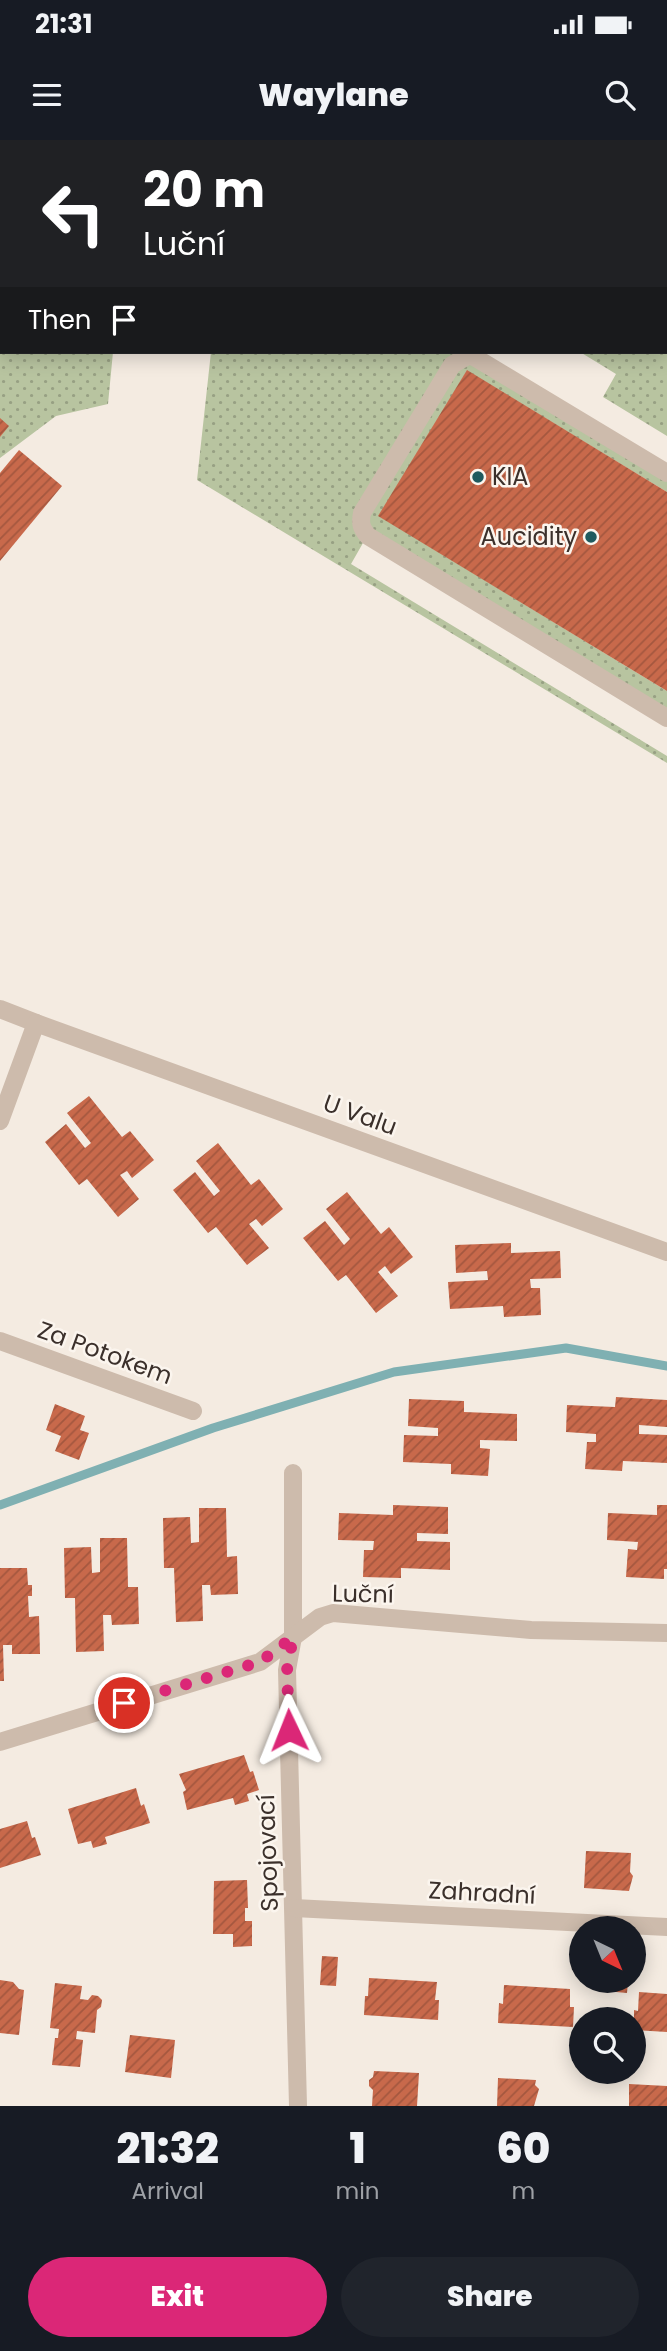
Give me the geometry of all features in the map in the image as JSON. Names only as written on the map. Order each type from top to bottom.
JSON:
[{"type":"street","points":[[667,473],[469,355],[458,359],[452,365],[362,513],[360,521],[362,530],[368,536],[667,718]]},
{"type":"street","name":"U Valu","points":[[0,1009],[667,1252]]},
{"type":"street","points":[[0,1121],[36,1023]]},
{"type":"street","name":"Za Potokem","points":[[0,1341],[192,1411]]},
{"type":"street","name":"Spojovací","points":[[293,1473],[293,1637],[287,1670],[298,2106]]},
{"type":"street","name":"Luční","points":[[0,1742],[260,1662],[320,1618],[333,1613],[531,1630],[667,1633]]},
{"type":"street","name":"Zahradní","points":[[293,1908],[667,1927]]},
{"type":"green space","points":[[0,354],[113,354],[108,404],[56,416],[0,458]]},
{"type":"green space","points":[[211,354],[483,354],[667,473],[667,492],[467,371],[379,516],[667,691],[667,718],[367,536],[351,564],[667,756],[667,763],[197,480]]},
{"type":"green space","points":[[583,354],[667,354],[667,436],[603,397],[616,374]]},
{"type":"building","points":[[467,370],[667,492],[667,691],[378,516]]},
{"type":"building","points":[[0,418],[9,426],[0,437]]},
{"type":"building","points":[[19,450],[62,486],[0,561],[0,473]]},
{"type":"building","points":[[89,1096],[122,1137],[130,1131],[154,1160],[132,1178],[127,1171],[120,1175],[139,1199],[118,1217],[87,1179],[79,1185],[45,1142],[66,1124],[85,1148],[91,1143],[67,1113]]},
{"type":"building","points":[[218,1143],[251,1185],[259,1179],[283,1209],[262,1226],[256,1219],[249,1224],[269,1248],[247,1265],[216,1227],[208,1233],[173,1190],[195,1172],[214,1196],[220,1191],[196,1161]]},
{"type":"building","points":[[347,1192],[381,1234],[389,1227],[413,1257],[391,1274],[385,1266],[378,1272],[398,1296],[376,1313],[346,1275],[338,1281],[303,1238],[325,1221],[344,1245],[350,1239],[326,1209]]},
{"type":"building","points":[[511,1243],[511,1253],[560,1251],[561,1278],[530,1279],[531,1288],[540,1288],[541,1315],[504,1317],[503,1306],[450,1309],[448,1282],[488,1280],[487,1271],[456,1273],[455,1245]]},
{"type":"building","points":[[616,1397],[667,1400],[667,1427],[639,1425],[639,1434],[667,1435],[667,1463],[623,1461],[622,1471],[585,1469],[587,1442],[596,1442],[596,1434],[566,1432],[567,1405],[615,1407]]},
{"type":"building","points":[[409,1399],[464,1401],[464,1412],[517,1414],[517,1441],[480,1440],[480,1448],[490,1449],[488,1476],[451,1474],[451,1464],[403,1462],[404,1435],[438,1436],[438,1428],[408,1426]]},
{"type":"building","points":[[55,1404],[85,1416],[80,1430],[89,1433],[79,1460],[55,1451],[61,1436],[46,1430]]},
{"type":"building","points":[[393,1505],[448,1507],[448,1534],[417,1533],[417,1541],[450,1542],[450,1570],[401,1568],[401,1578],[363,1577],[364,1550],[373,1550],[374,1541],[338,1540],[339,1513],[393,1515]]},
{"type":"building","points":[[657,1505],[667,1505],[667,1569],[664,1569],[664,1579],[626,1577],[628,1549],[637,1550],[638,1542],[607,1540],[608,1513],[657,1515]]},
{"type":"building","points":[[199,1508],[226,1508],[227,1557],[237,1556],[238,1594],[211,1595],[210,1585],[202,1585],[203,1621],[176,1622],[174,1568],[164,1568],[163,1518],[190,1517],[191,1543],[199,1542]]},
{"type":"building","points":[[100,1538],[127,1538],[128,1587],[138,1587],[139,1624],[112,1625],[111,1615],[103,1615],[104,1651],[76,1652],[75,1598],[65,1598],[64,1548],[91,1547],[92,1573],[100,1572]]},
{"type":"building","points":[[0,1568],[27,1568],[28,1585],[32,1585],[32,1596],[28,1596],[29,1617],[39,1616],[40,1654],[12,1654],[12,1645],[3,1645],[4,1681],[0,1681]]},
{"type":"building","points":[[244,1755],[259,1790],[247,1794],[249,1801],[235,1805],[233,1798],[187,1810],[183,1792],[186,1790],[179,1774]]},
{"type":"building","points":[[136,1788],[150,1823],[105,1837],[107,1844],[93,1848],[91,1841],[78,1844],[68,1809]]},
{"type":"building","points":[[27,1821],[41,1855],[0,1868],[0,1829]]},
{"type":"building","points":[[586,1851],[631,1853],[630,1872],[633,1876],[629,1891],[584,1888]]},
{"type":"building","points":[[247,1880],[248,1908],[245,1908],[245,1921],[252,1921],[252,1946],[233,1947],[233,1934],[213,1934],[214,1881]]},
{"type":"building","points":[[322,1956],[338,1957],[336,1986],[320,1985]]},
{"type":"building","points":[[369,1978],[437,1982],[435,2000],[439,2000],[438,2020],[364,2015]]},
{"type":"building","points":[[0,1980],[13,1982],[19,1989],[24,1990],[19,2035],[0,2033]]},
{"type":"building","points":[[55,1983],[82,1986],[80,1999],[88,2000],[92,1995],[102,2000],[101,2007],[97,2010],[95,2033],[77,2031],[76,2039],[83,2040],[80,2067],[52,2065],[55,2038],[58,2038],[59,2029],[50,2028]]},
{"type":"building","points":[[504,1985],[569,1989],[569,2027],[498,2023],[499,2003],[503,2004]]},
{"type":"building","points":[[639,1993],[667,1994],[667,2032],[646,2031],[646,2007],[638,2007]]},
{"type":"building","points":[[130,2035],[175,2040],[171,2078],[125,2072]]},
{"type":"building","points":[[374,2071],[419,2073],[417,2106],[372,2106],[373,2090],[369,2086],[369,2080]]},
{"type":"building","points":[[498,2078],[536,2080],[535,2085],[539,2089],[534,2106],[497,2106]]},
{"type":"building","points":[[629,2084],[667,2086],[667,2106],[629,2106]]},
{"type":"waterway","points":[[0,1505],[213,1428],[394,1372],[566,1348],[667,1366]]},
{"type":"place","name":"KIA","points":[[478,477]]},
{"type":"place","name":"Aucidity","points":[[591,537]]},
{"type":"route","points":[[124,1703],[260,1662],[293,1637],[287,1670],[289,1730]]}]
